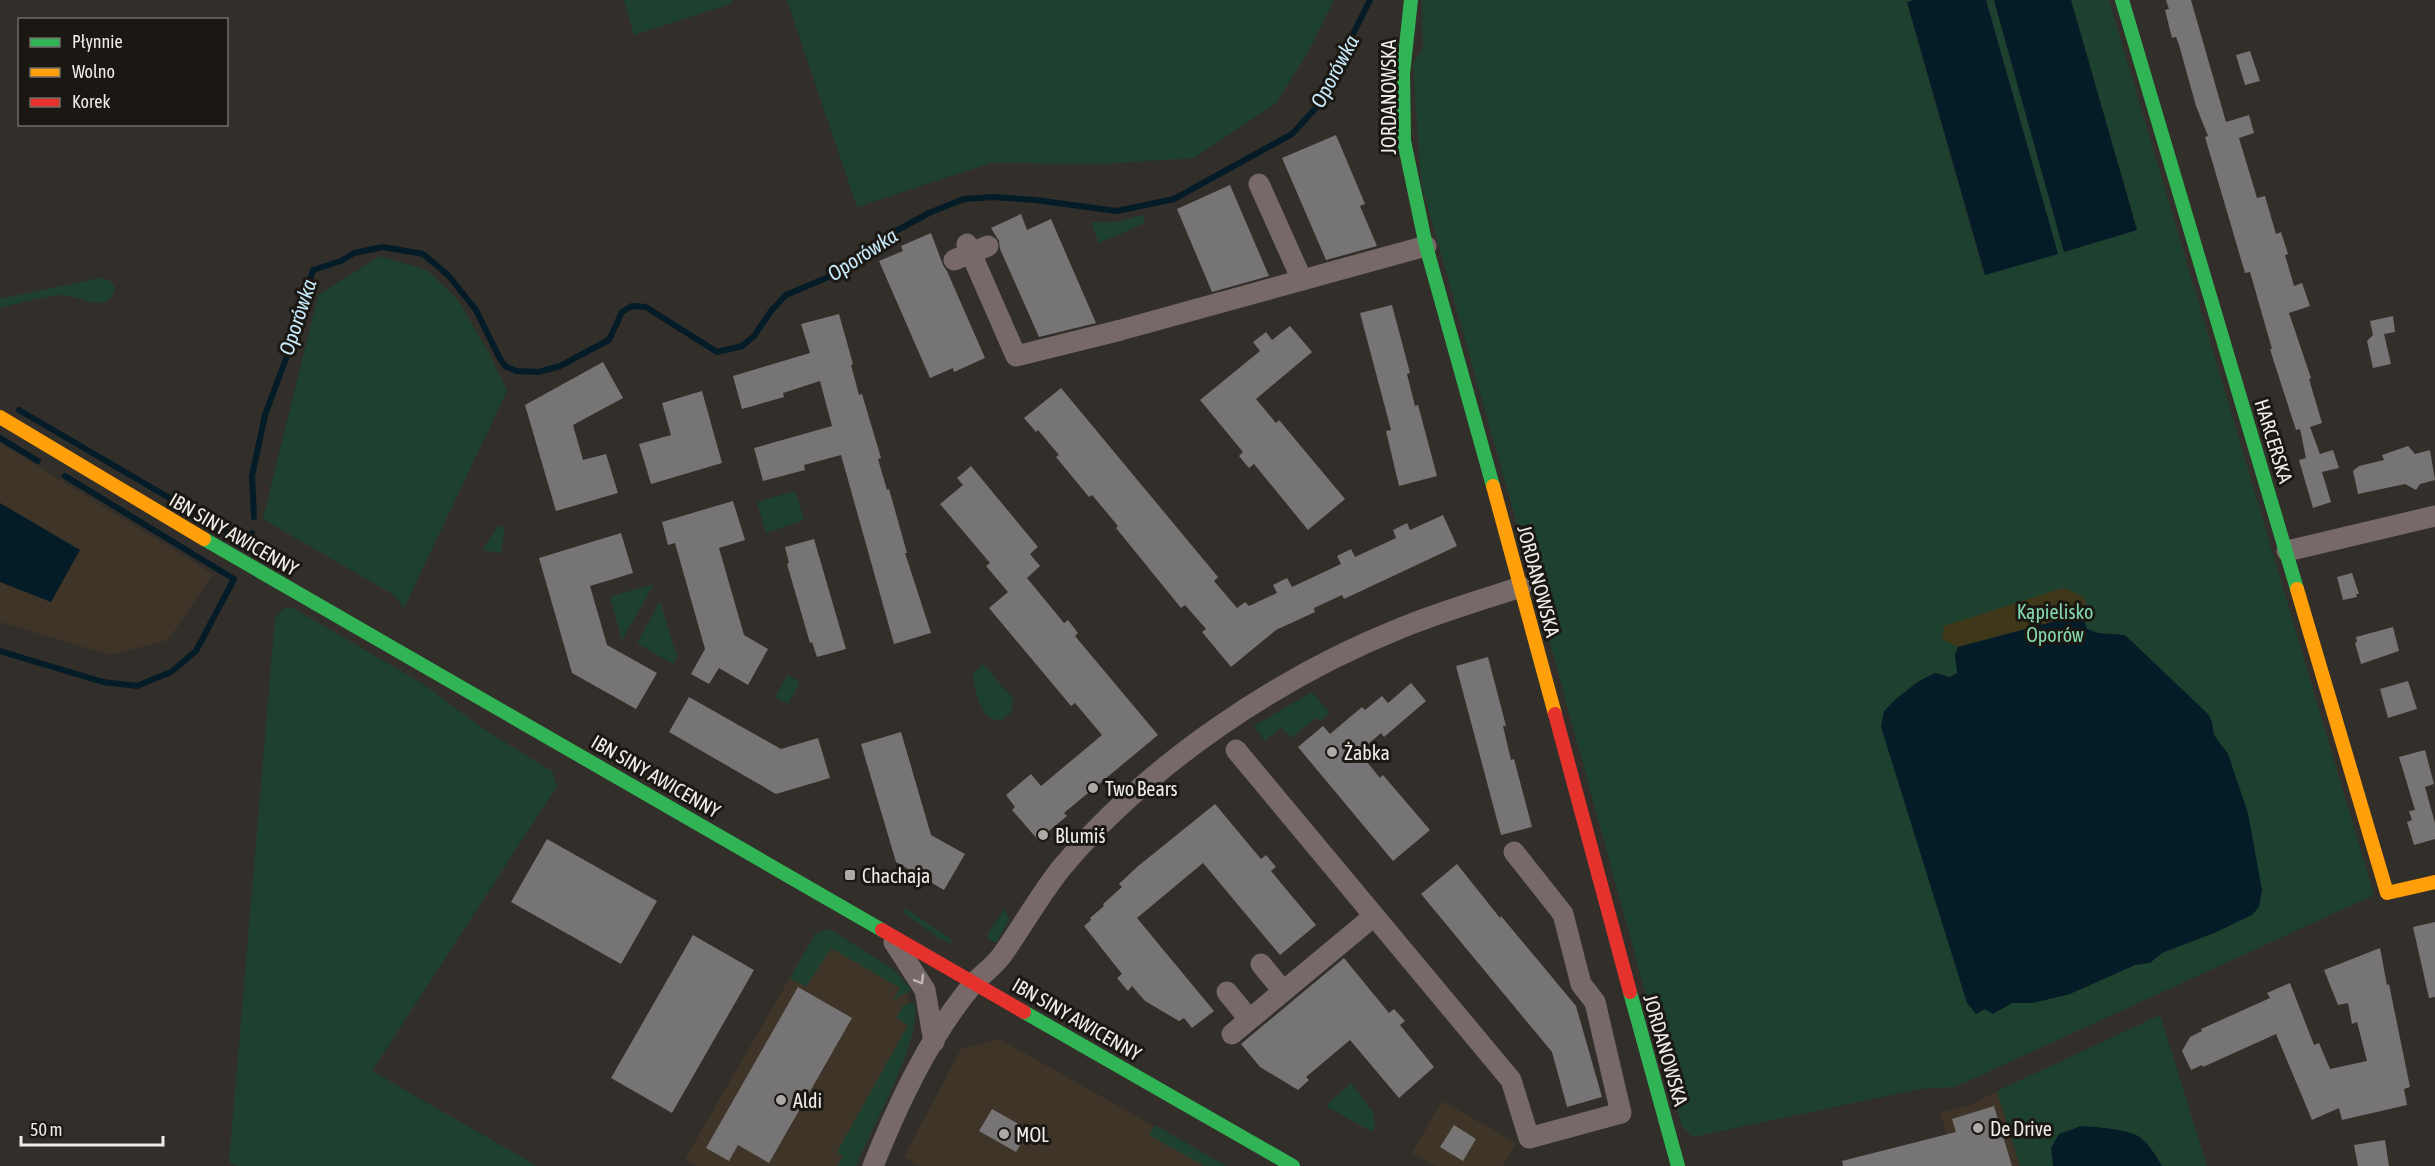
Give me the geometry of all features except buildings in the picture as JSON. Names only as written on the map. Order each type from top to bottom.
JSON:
[{"type":"street","name":"JORDANOWSKA","points":[[1411,0],[1403,74],[1404,141],[1426,246],[1678,1166]]},
{"type":"street","name":"HARCERSKA","points":[[2122,0],[2387,893],[2435,882]]},
{"type":"street","points":[[1259,184],[1302,280]]},
{"type":"street","points":[[970,251],[1016,357],[1426,246]]},
{"type":"street","name":"IBN SINY AWICENNY","points":[[0,417],[280,584],[1293,1166]]},
{"type":"street","points":[[2287,551],[2435,516]]},
{"type":"street","points":[[873,1166],[901,1102],[946,1021],[974,982],[1000,958],[1042,894],[1087,840],[1140,789],[1218,728],[1296,679],[1363,645],[1429,617],[1521,587]]},
{"type":"street","points":[[1236,750],[1511,1080],[1528,1138],[1621,1113],[1595,1002],[1581,984],[1563,914],[1514,852]]},
{"type":"street","points":[[1232,1034],[1374,916]]},
{"type":"street","points":[[886,932],[910,963],[926,990],[934,1042]]},
{"type":"street","points":[[1261,964],[1283,992]]},
{"type":"street","points":[[1227,992],[1249,1019]]},
{"type":"shaded area","points":[[0,443],[213,574],[168,640],[110,655],[0,622]]},
{"type":"shaded area","points":[[815,934],[905,986],[915,1025],[845,1166],[697,1166],[685,1159]]},
{"type":"shaded area","points":[[999,1039],[1222,1166],[919,1166],[904,1157],[961,1049]]},
{"type":"shaded area","points":[[1997,1091],[2020,1166],[1957,1166],[1940,1113],[1973,1104]]},
{"type":"shaded area","points":[[1442,1101],[1516,1143],[1503,1166],[1435,1166],[1412,1153]]},
{"type":"green space","points":[[624,0],[732,0],[733,3],[634,35]]},
{"type":"green space","points":[[787,0],[1334,0],[1306,56],[1276,103],[1194,158],[1100,164],[991,163],[857,207]]},
{"type":"green space","name":"Kąpielisko Oporów","points":[[1422,0],[1915,0],[1907,3],[1984,274],[2058,254],[1986,0],[1994,0],[2064,252],[2137,230],[2071,0],[2109,0],[2374,895],[1955,1087],[1920,1089],[1693,1137],[1682,1127],[1537,595],[1421,183],[1413,63],[1423,49]]},
{"type":"green space","points":[[1143,215],[1145,223],[1099,243],[1091,222],[1116,222]]},
{"type":"green space","points":[[380,256],[427,270],[458,300],[489,353],[507,391],[404,608],[394,595],[263,519],[318,295]]},
{"type":"green space","points":[[100,278],[109,280],[115,286],[112,296],[107,301],[92,302],[60,295],[0,308],[0,299]]},
{"type":"green space","points":[[795,491],[804,520],[766,533],[757,502]]},
{"type":"green space","points":[[498,526],[505,527],[501,553],[482,550]]},
{"type":"green space","points":[[654,584],[622,640],[610,597]]},
{"type":"green space","points":[[660,601],[677,657],[673,664],[637,643]]},
{"type":"green space","points":[[284,608],[293,608],[423,684],[488,732],[552,771],[557,786],[372,1071],[537,1166],[237,1166],[229,1163],[275,618]]},
{"type":"green space","points":[[983,664],[1013,699],[1012,712],[1001,720],[987,716],[977,696],[972,674]]},
{"type":"green space","points":[[788,675],[800,682],[788,704],[775,697]]},
{"type":"green space","points":[[1312,692],[1330,713],[1320,721],[1316,718],[1291,738],[1281,727],[1265,741],[1254,726]]},
{"type":"green space","points":[[905,908],[951,939],[951,944],[937,937],[903,912]]},
{"type":"green space","points":[[1005,908],[1009,920],[996,943],[988,939],[988,934]]},
{"type":"green space","points":[[830,929],[894,970],[912,990],[893,1000],[900,988],[831,948],[806,987],[790,978],[815,934]]},
{"type":"green space","points":[[909,1003],[915,1004],[915,1020],[911,1040],[894,1085],[856,1166],[837,1166],[843,1156],[837,1152],[908,1025],[896,1018],[903,1006]]},
{"type":"green space","points":[[2160,1015],[2207,1166],[2020,1166],[1997,1091]]},
{"type":"green space","points":[[1351,1083],[1373,1112],[1375,1127],[1372,1132],[1326,1106]]},
{"type":"green space","points":[[1155,1125],[1226,1166],[1204,1166],[1149,1135]]},
{"type":"sand","points":[[2063,588],[2084,598],[2086,601],[2082,614],[1958,647],[1942,639],[1944,626]]},
{"type":"water","points":[[1986,0],[2058,254],[1985,275],[1907,2]]},
{"type":"water","points":[[1994,0],[2071,0],[2137,230],[2064,252]]},
{"type":"water","points":[[0,503],[80,550],[51,602],[0,582]]},
{"type":"water","points":[[2082,614],[2087,629],[2098,633],[2125,635],[2208,714],[2214,735],[2228,754],[2248,813],[2262,890],[2259,907],[2252,915],[2214,933],[2162,953],[2150,963],[2135,965],[2070,994],[2033,1003],[2012,1003],[1993,1014],[1985,1009],[1976,1014],[1967,1003],[1881,727],[1884,711],[1919,681],[1935,673],[1950,677],[1957,673],[1955,655],[1958,647]]},
{"type":"water","points":[[2081,1126],[2118,1130],[2138,1136],[2148,1145],[2162,1166],[2053,1166],[2051,1148],[2059,1134]]},
{"type":"waterway","name":"Oporówka","points":[[254,517],[252,476],[265,415],[288,353],[313,270],[341,261],[354,253],[383,247],[423,254],[448,275],[476,310],[505,366],[516,371],[539,372],[560,366],[609,340],[622,312],[632,306],[646,307],[717,352],[742,346],[754,336],[771,311],[786,295],[840,272],[892,233],[931,212],[964,199],[994,197],[1035,200],[1117,211],[1174,199],[1292,134],[1316,108],[1370,0]]},
{"type":"waterway","points":[[19,410],[248,544],[252,533]]},
{"type":"waterway","points":[[0,438],[38,461]]},
{"type":"waterway","name":"Oporówka","points":[[0,651],[103,682],[137,686],[171,672],[196,651],[234,579],[65,476]]},
{"type":"traffic: fast","points":[[1411,0],[1403,74],[1404,141],[1426,246],[1493,486]]},
{"type":"traffic: fast","points":[[2122,0],[2297,589]]},
{"type":"traffic: fast","points":[[204,539],[882,930]]},
{"type":"traffic: fast","points":[[1630,992],[1678,1166]]},
{"type":"traffic: fast","points":[[1024,1012],[1293,1166]]},
{"type":"traffic: slow","points":[[0,417],[204,539]]},
{"type":"traffic: slow","points":[[1493,486],[1555,714]]},
{"type":"traffic: slow","points":[[2297,589],[2387,893],[2435,882]]},
{"type":"traffic: jam","points":[[1555,714],[1630,992]]},
{"type":"traffic: jam","points":[[882,930],[1024,1012]]},
{"type":"place","name":"Żabka","points":[[1332,752]]},
{"type":"place","name":"Two Bears","points":[[1093,788]]},
{"type":"place","name":"Blumiś","points":[[1043,835]]},
{"type":"place","name":"Chachaja","points":[[850,875]]},
{"type":"place","name":"Aldi","points":[[781,1100]]},
{"type":"place","name":"De Drive","points":[[1978,1128]]},
{"type":"place","name":"MOL","points":[[1004,1134]]}]
